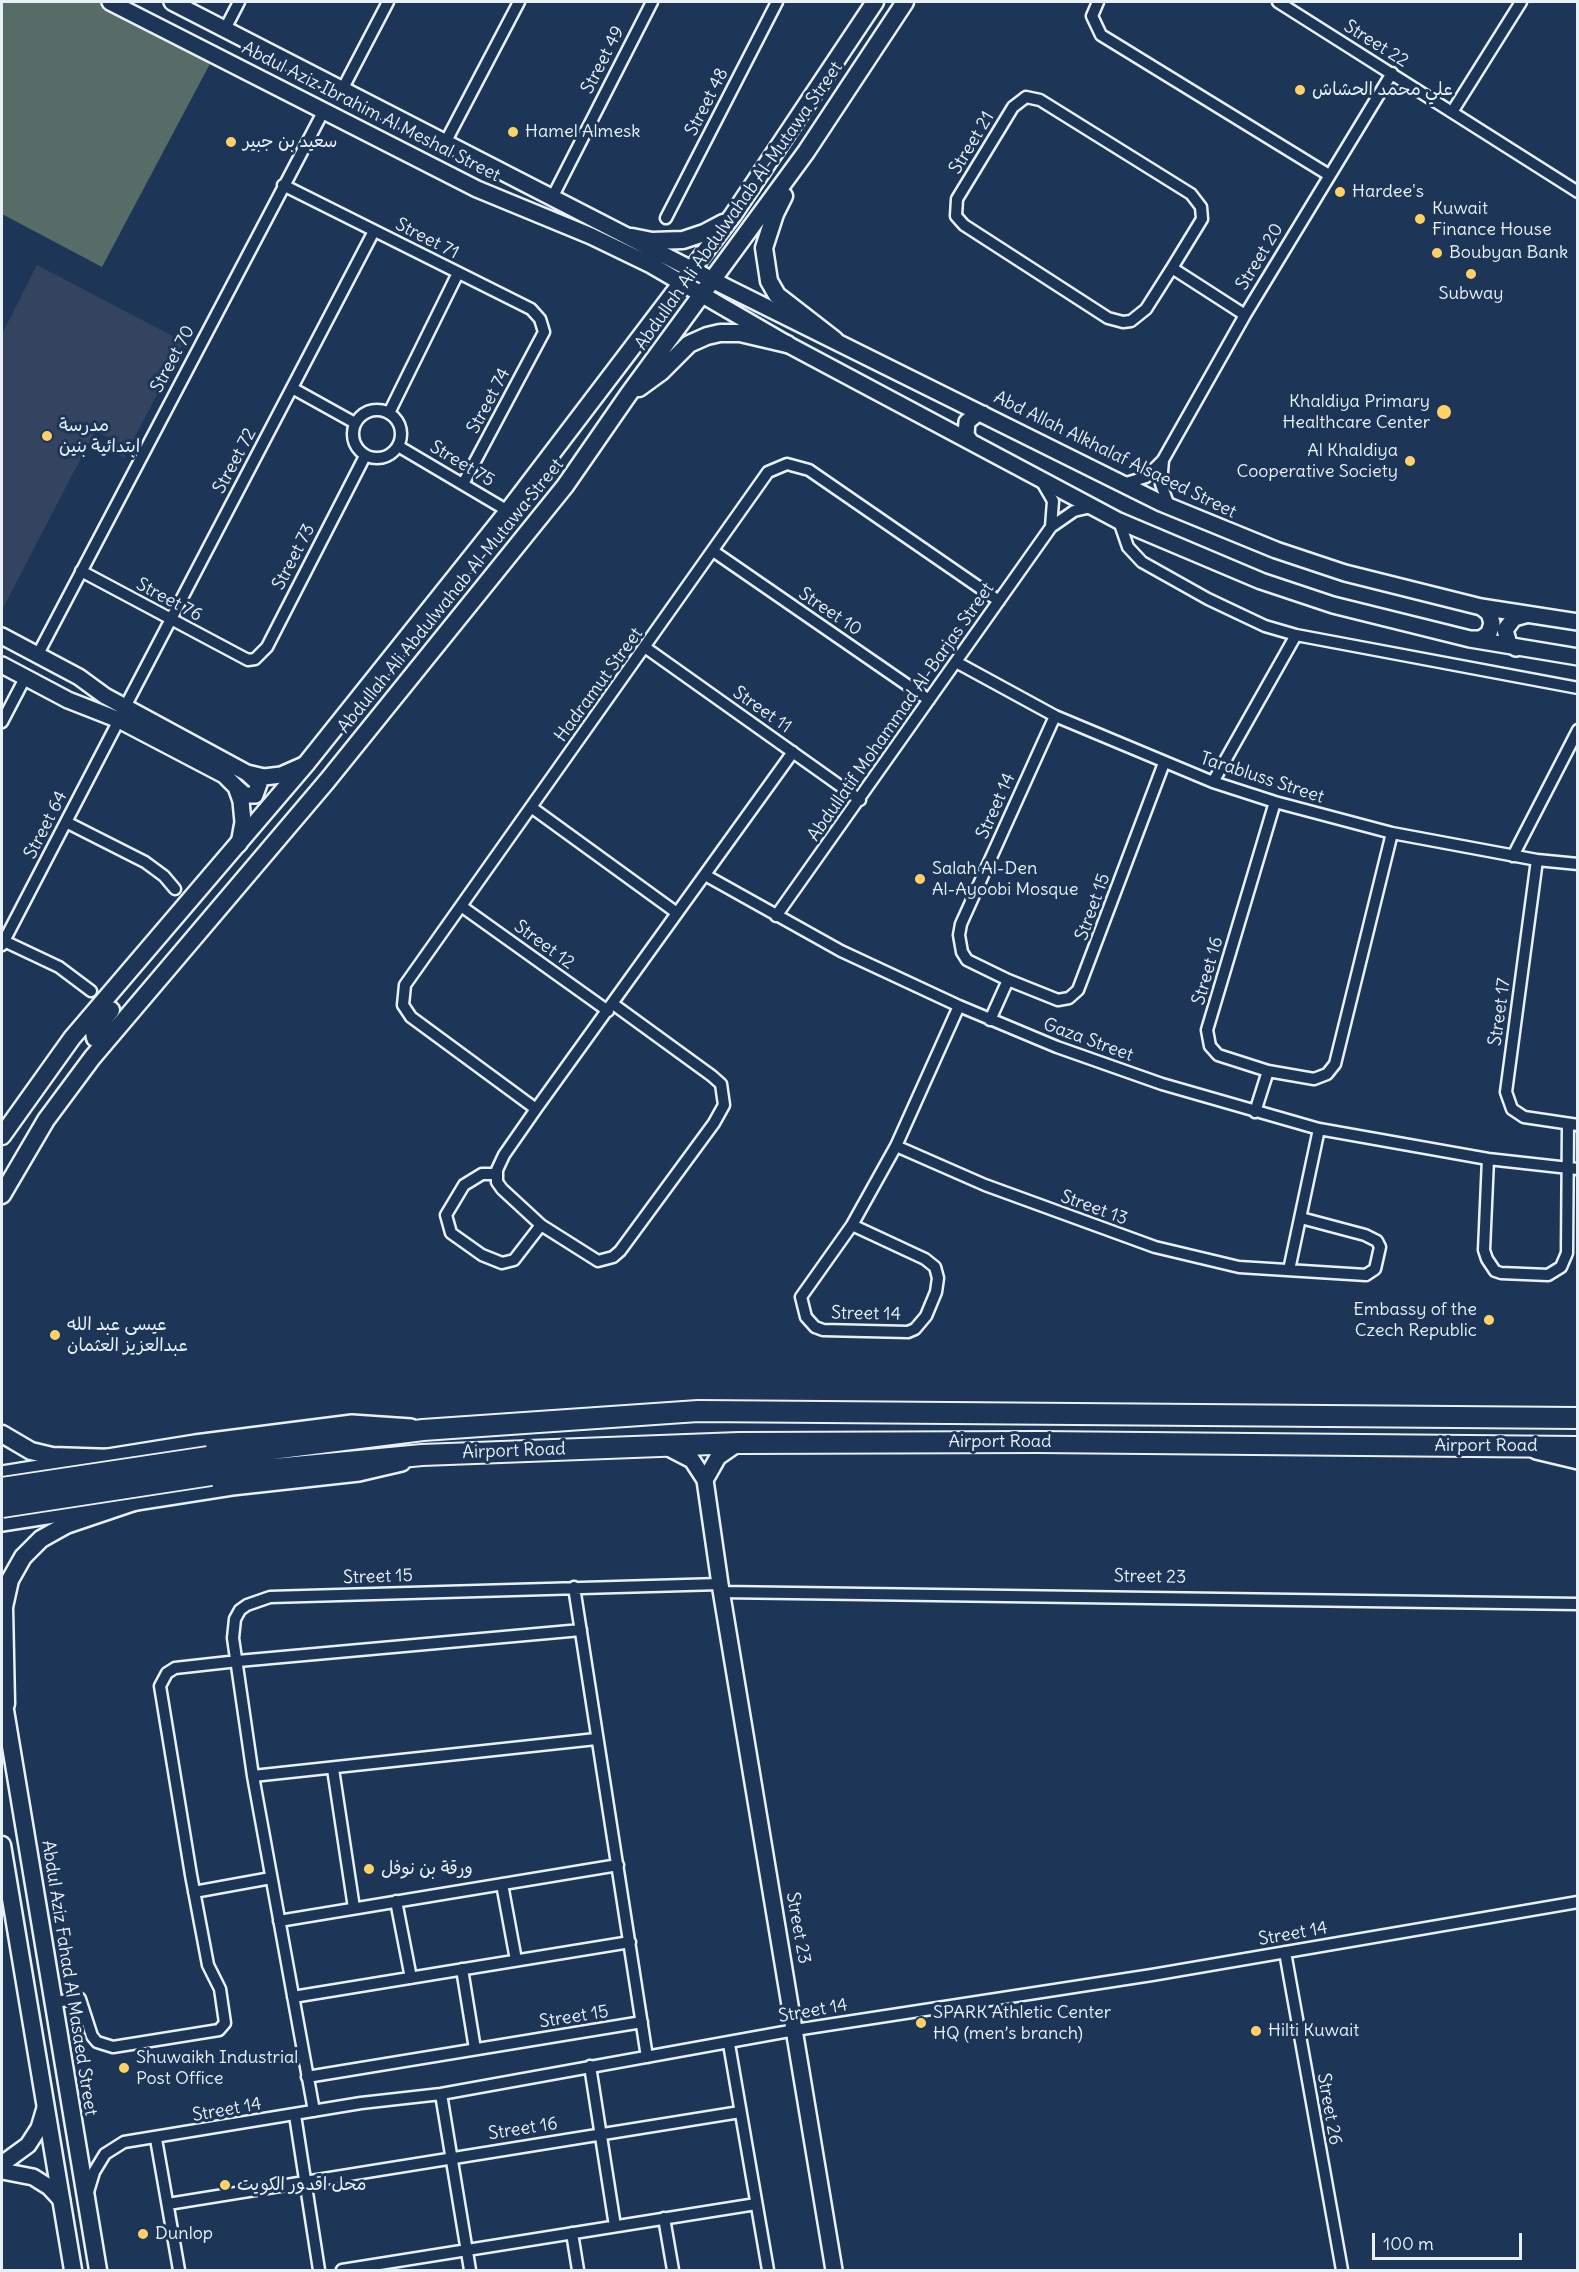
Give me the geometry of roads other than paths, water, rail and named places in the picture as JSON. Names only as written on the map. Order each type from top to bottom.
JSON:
[{"type":"highway","name":"Airport Road","points":[[2,1507],[210,1466],[423,1430],[698,1411],[1578,1418]]},
{"type":"highway","points":[[1037,1442],[1075,1435],[1188,1434],[1195,1431],[1197,1425],[1188,1415]]},
{"type":"highway","name":"Airport Road","points":[[2,1488],[210,1466],[739,1443],[1037,1442],[1578,1447]]},
{"type":"main road","name":"Abdul Aziz Ibrahim Al Meshal Street","points":[[110,2],[477,189],[591,236],[681,282]]},
{"type":"main road","name":"Abdul Aziz Ibrahim Al Meshal Street","points":[[172,2],[692,268]]},
{"type":"main road","name":"Abdullah Ali Abdulwahab Al-Mutawa Street","points":[[2,1136],[72,1038],[239,845],[508,511],[733,215],[875,2]]},
{"type":"main road","name":"Abdullah Ali Abdulwahab Al-Mutawa Street","points":[[2,1195],[45,1120],[104,1043],[327,781],[570,480],[628,395],[806,153],[905,2]]},
{"type":"main road","points":[[264,81],[277,72],[277,56]]},
{"type":"main road","points":[[291,96],[287,91],[288,78],[292,73],[304,70]]},
{"type":"main road","points":[[806,153],[771,224],[765,248],[766,265],[769,281],[777,295],[835,340]]},
{"type":"main road","points":[[477,189],[490,180],[489,165]]},
{"type":"main road","points":[[632,237],[662,242],[683,240],[704,233],[733,215]]},
{"type":"main road","name":"Abd Allah Alkhalaf Alsaeed Street","points":[[692,268],[1122,484],[1276,550],[1345,573],[1481,607],[1578,622]]},
{"type":"main road","points":[[681,282],[787,344],[1091,507],[1261,581],[1374,616],[1470,639],[1578,657]]},
{"type":"main road","points":[[628,395],[661,372],[689,344],[707,336],[740,333],[787,344]]},
{"type":"main road","points":[[969,441],[965,429],[967,422],[977,414],[983,414]]},
{"type":"main road","points":[[1470,639],[1480,639],[1489,633],[1492,623],[1489,613],[1481,607]]},
{"type":"main road","points":[[1516,648],[1509,644],[1505,630],[1514,618],[1525,615]]},
{"type":"main road","points":[[2,636],[79,677],[122,714],[224,775],[244,795],[255,795],[259,784],[247,773]]},
{"type":"main road","points":[[2,665],[68,700],[122,714],[247,773],[264,777],[281,775],[306,764]]},
{"type":"main road","points":[[68,700],[79,697],[82,693],[84,687],[79,677]]},
{"type":"main road","points":[[236,788],[241,801],[243,822],[239,845]]},
{"type":"main road","points":[[104,1043],[95,1038],[95,1029],[150,962],[173,921]]},
{"type":"main road","name":"Airport Road","points":[[2,1474],[113,1458],[195,1443],[352,1423],[383,1423],[423,1430]]},
{"type":"main road","points":[[2,1434],[31,1451],[52,1456],[113,1458]]},
{"type":"main road","points":[[663,1445],[692,1460],[705,1480],[718,1457],[739,1443]]},
{"type":"main road","points":[[1521,1447],[1578,1461]]},
{"type":"main road","name":"Airport Road","points":[[2,1522],[137,1501],[359,1473],[392,1467],[422,1455]]},
{"type":"main road","points":[[26,1470],[16,1484],[15,1493],[21,1509],[37,1517]]},
{"type":"main road","name":"Street 23","points":[[705,1480],[834,2271]]},
{"type":"main road","points":[[7,1729],[4,1607],[10,1580],[23,1557],[41,1539],[66,1525],[137,1501]]},
{"type":"main road","name":"Abdul Aziz Fahad Al Masaed Street","points":[[2,1692],[37,1900],[39,1930],[98,2271]]},
{"type":"main road","points":[[2,1845],[73,2271]]},
{"type":"main road","points":[[16,1935],[26,1924],[39,1930]]},
{"type":"main road","points":[[2,2164],[28,2145],[39,2128],[45,2108]]},
{"type":"main road","points":[[2,2172],[33,2177],[49,2187],[62,2201]]},
{"type":"street","points":[[225,29],[239,2]]},
{"type":"street","points":[[342,90],[388,2]]},
{"type":"street","points":[[445,143],[519,2]]},
{"type":"street","name":"Street 49","points":[[552,198],[652,2]]},
{"type":"street","name":"Street 48","points":[[666,218],[777,2]]},
{"type":"street","points":[[1098,2],[1092,16],[1096,30],[1101,34],[1329,175]]},
{"type":"street","name":"Street 22","points":[[1278,2],[1578,192]]},
{"type":"street","points":[[1452,112],[1521,2]]},
{"type":"street","name":"Street 20","points":[[1122,484],[1146,477],[1163,460],[1245,315],[1392,74]]},
{"type":"street","name":"Street 21","points":[[1026,97],[1040,100],[1191,194],[1198,201],[1202,219],[1172,268],[1146,309],[1131,321],[1115,321],[959,221],[955,210],[957,199],[1019,100],[1026,97]]},
{"type":"street","name":"Street 70","points":[[38,654],[323,112]]},
{"type":"street","name":"Street 71","points":[[283,185],[531,309],[540,319],[544,332]]},
{"type":"street","name":"Street 72","points":[[122,714],[374,231]]},
{"type":"street","points":[[1172,268],[1245,315]]},
{"type":"street","points":[[388,413],[458,273]]},
{"type":"street","name":"Street 74","points":[[463,484],[544,332]]},
{"type":"street","points":[[292,388],[355,423]]},
{"type":"street","points":[[370,411],[388,413],[400,427],[398,446],[384,458],[365,456],[354,441],[355,423],[370,411]]},
{"type":"street","name":"Street 75","points":[[398,446],[508,511]]},
{"type":"street","name":"Street 73","points":[[243,658],[255,659],[267,647],[365,456]]},
{"type":"street","name":"Street 20","points":[[1163,460],[1161,484],[1169,506]]},
{"type":"street","name":"Hadramut Street","points":[[536,1109],[411,1017],[403,1005],[405,985],[646,648],[768,472],[780,465],[794,464],[809,470],[999,602]]},
{"type":"street","points":[[1042,481],[1053,501],[1051,527]]},
{"type":"street","name":"Abdullatif Mohammad Al-Barjas Street","points":[[776,916],[1051,527],[1074,511],[1091,507]]},
{"type":"street","points":[[1119,520],[1128,547],[1142,562],[1217,604],[1265,626],[1296,635],[1578,688]]},
{"type":"street","name":"Street 10","points":[[713,551],[929,700]]},
{"type":"street","name":"Street 76","points":[[81,571],[243,658]]},
{"type":"street","points":[[1213,782],[1296,635]]},
{"type":"street","name":"Street 11","points":[[646,648],[860,800]]},
{"type":"street","name":"Tarabluss Street","points":[[956,662],[1055,716],[1213,782],[1275,802],[1392,833],[1513,856],[1578,864]]},
{"type":"street","points":[[2,722],[25,678]]},
{"type":"street","name":"Street 64","points":[[3,943],[122,714]]},
{"type":"street","name":"Street 14","points":[[1008,980],[967,960],[962,952],[959,935],[1055,716]]},
{"type":"street","points":[[1513,856],[1578,730]]},
{"type":"street","points":[[611,1008],[712,1076],[721,1084],[724,1105],[714,1123],[613,1257],[605,1261],[594,1259],[541,1225],[502,1189],[496,1174],[504,1155],[536,1109],[611,1008],[793,752]]},
{"type":"street","name":"Street 15","points":[[1008,980],[1058,1000],[1069,998],[1078,990],[1164,763]]},
{"type":"street","name":"Street 16","points":[[1268,1071],[1213,1052],[1207,1030],[1275,802]]},
{"type":"street","points":[[531,807],[677,913]]},
{"type":"street","points":[[66,822],[145,862],[156,869],[175,889]]},
{"type":"street","points":[[1255,1112],[1268,1071],[1322,1078],[1335,1064],[1392,833]]},
{"type":"street","name":"Street 17","points":[[1537,860],[1506,1092],[1508,1103],[1517,1114],[1573,1125]]},
{"type":"street","name":"Gaza Street","points":[[705,875],[841,951],[958,1006],[1162,1084],[1319,1129],[1488,1159],[1572,1169]]},
{"type":"street","name":"Street 12","points":[[461,906],[611,1008]]},
{"type":"street","points":[[3,943],[59,967],[91,991]]},
{"type":"street","points":[[990,1020],[1008,980]]},
{"type":"street","name":"Street 14","points":[[852,1225],[925,1259],[936,1267],[938,1278],[936,1292],[926,1316],[915,1329],[908,1332],[823,1330],[815,1327],[806,1317],[801,1297],[852,1225],[896,1146],[958,1006]]},
{"type":"street","points":[[1488,1159],[1484,1250],[1491,1266],[1501,1273],[1548,1275],[1561,1267],[1567,1253],[1573,1125]]},
{"type":"street","points":[[1289,1270],[1319,1129]]},
{"type":"street","name":"Street 13","points":[[896,1146],[996,1189],[1155,1247],[1239,1267],[1366,1275],[1375,1269],[1380,1247],[1372,1237],[1301,1218]]},
{"type":"street","points":[[496,1174],[482,1174],[464,1185],[446,1215],[451,1233],[482,1256],[502,1263],[514,1260],[541,1225]]},
{"type":"street","points":[[574,1587],[648,2057]]},
{"type":"street","name":"Street 15","points":[[314,2111],[253,1776],[233,1638],[235,1619],[247,1605],[270,1597],[574,1587],[721,1588]]},
{"type":"street","name":"Street 23","points":[[721,1588],[1578,1604]]},
{"type":"street","points":[[51,2002],[80,1999],[92,2036],[106,2046],[222,2028],[225,2019],[220,1989],[208,1965],[160,1686],[167,1673],[175,1668],[238,1661],[581,1630]]},
{"type":"street","points":[[253,1776],[333,1769],[596,1738]]},
{"type":"street","points":[[333,1769],[354,1908]]},
{"type":"street","points":[[279,1921],[618,1865]]},
{"type":"street","points":[[194,1892],[271,1878]]},
{"type":"street","points":[[502,1884],[516,1960]]},
{"type":"street","points":[[396,1901],[411,1978]]},
{"type":"street","name":"Street 14","points":[[86,2197],[97,2166],[111,2148],[124,2142],[156,2139],[314,2111],[441,2094],[590,2066],[729,2044],[795,2030],[1285,1952],[1578,1902]]},
{"type":"street","points":[[293,1997],[630,1942]]},
{"type":"street","name":"Street 26","points":[[1285,1952],[1341,2271]]},
{"type":"street","points":[[462,1969],[475,2049]]},
{"type":"street","name":"Street 15","points":[[307,2077],[642,2022]]},
{"type":"street","points":[[729,2044],[768,2271]]},
{"type":"street","points":[[590,2066],[615,2226]]},
{"type":"street","points":[[441,2094],[470,2271]]},
{"type":"street","name":"Street 16","points":[[168,2204],[740,2112]]},
{"type":"street","points":[[295,2115],[319,2271]]},
{"type":"street","points":[[156,2139],[179,2271]]},
{"type":"street","points":[[342,2271],[366,2269],[466,2249],[756,2204]]},
{"type":"street","points":[[664,2218],[673,2271]]},
{"type":"street","points":[[572,2233],[578,2271]]},
{"type":"place","name":"علي محمد الحشاش","points":[[1300,90]]},
{"type":"place","name":"Hamel Almesk","points":[[513,132]]},
{"type":"place","name":"سعيد بن جبير","points":[[231,142]]},
{"type":"place","name":"Hardee's","points":[[1340,192]]},
{"type":"place","name":"Kuwait Finance House","points":[[1420,219]]},
{"type":"place","name":"Boubyan Bank","points":[[1437,253]]},
{"type":"place","name":"Subway","points":[[1471,274]]},
{"type":"place","name":"Khaldiya Primary Healthcare Center","points":[[1444,412]]},
{"type":"place","name":"مدرسة ابتدائية بنين","points":[[47,436]]},
{"type":"place","name":"Al Khaldiya Cooperative Society","points":[[1410,461]]},
{"type":"place","name":"Salah Al-Den Al-Ayoobi Mosque","points":[[920,879]]},
{"type":"place","name":"Embassy of the Czech Republic","points":[[1489,1320]]},
{"type":"place","name":"عيسى عبد الله عبدالعزيز العثمان","points":[[55,1335]]},
{"type":"place","name":"ورقة بن نوفل","points":[[369,1869]]},
{"type":"place","name":"SPARK Athletic Center HQ (men’s branch)","points":[[921,2023]]},
{"type":"place","name":"Hilti Kuwait","points":[[1256,2031]]},
{"type":"place","name":"Shuwaikh Industrial Post Office","points":[[124,2068]]},
{"type":"place","name":"محل اقدور الكويت","points":[[225,2185]]},
{"type":"place","name":"Dunlop","points":[[143,2234]]}]
